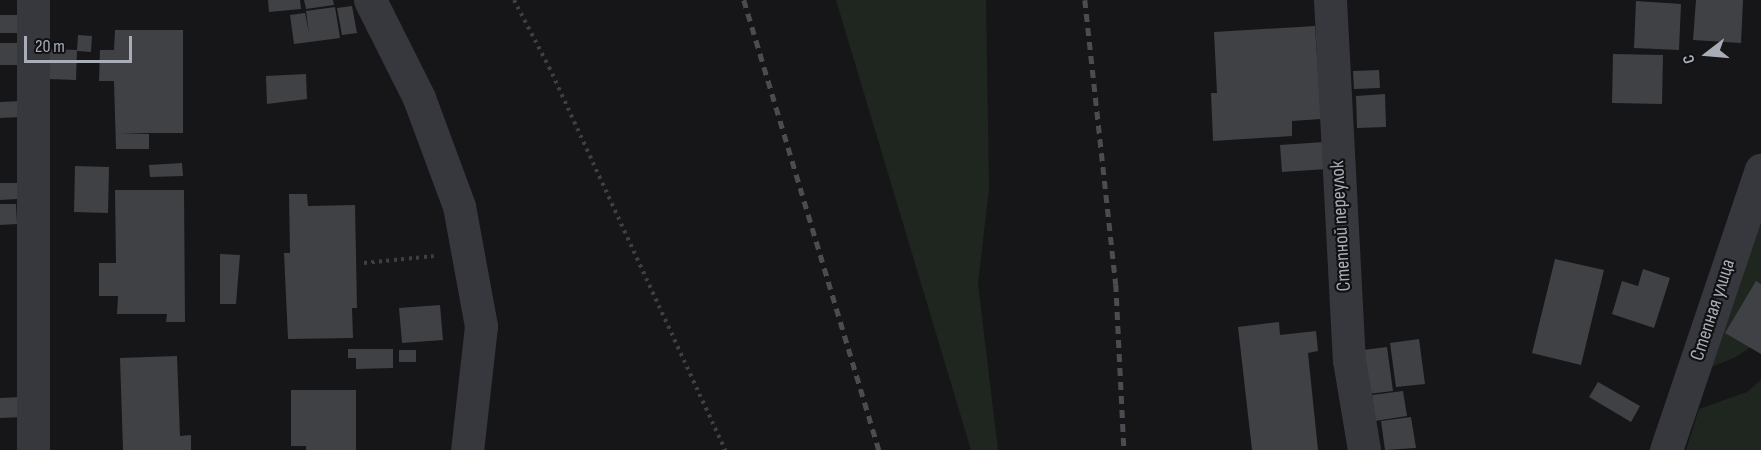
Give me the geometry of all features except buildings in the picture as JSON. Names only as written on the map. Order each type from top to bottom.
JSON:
[{"type":"street","points":[[33,0],[33,450]]},
{"type":"street","points":[[370,0],[420,98],[459,206],[481,326],[467,450]]},
{"type":"street","name":"Степной переулок","points":[[1330,0],[1349,360],[1364,450]]},
{"type":"street","name":"Степная улица","points":[[1666,450],[1761,170]]},
{"type":"path","points":[[514,0],[549,67],[725,450]]},
{"type":"path","points":[[364,262],[420,259],[467,249]]},
{"type":"shaded area","points":[[836,0],[986,0],[989,189],[978,284],[998,450],[971,450]]},
{"type":"shaded area","points":[[1761,187],[1761,340],[1736,357],[1706,369]]},
{"type":"shaded area","points":[[1761,380],[1761,450],[1686,450],[1699,409],[1747,392]]},
{"type":"railway","points":[[744,0],[879,450]]},
{"type":"railway","points":[[1085,0],[1116,284],[1124,450]]}]
